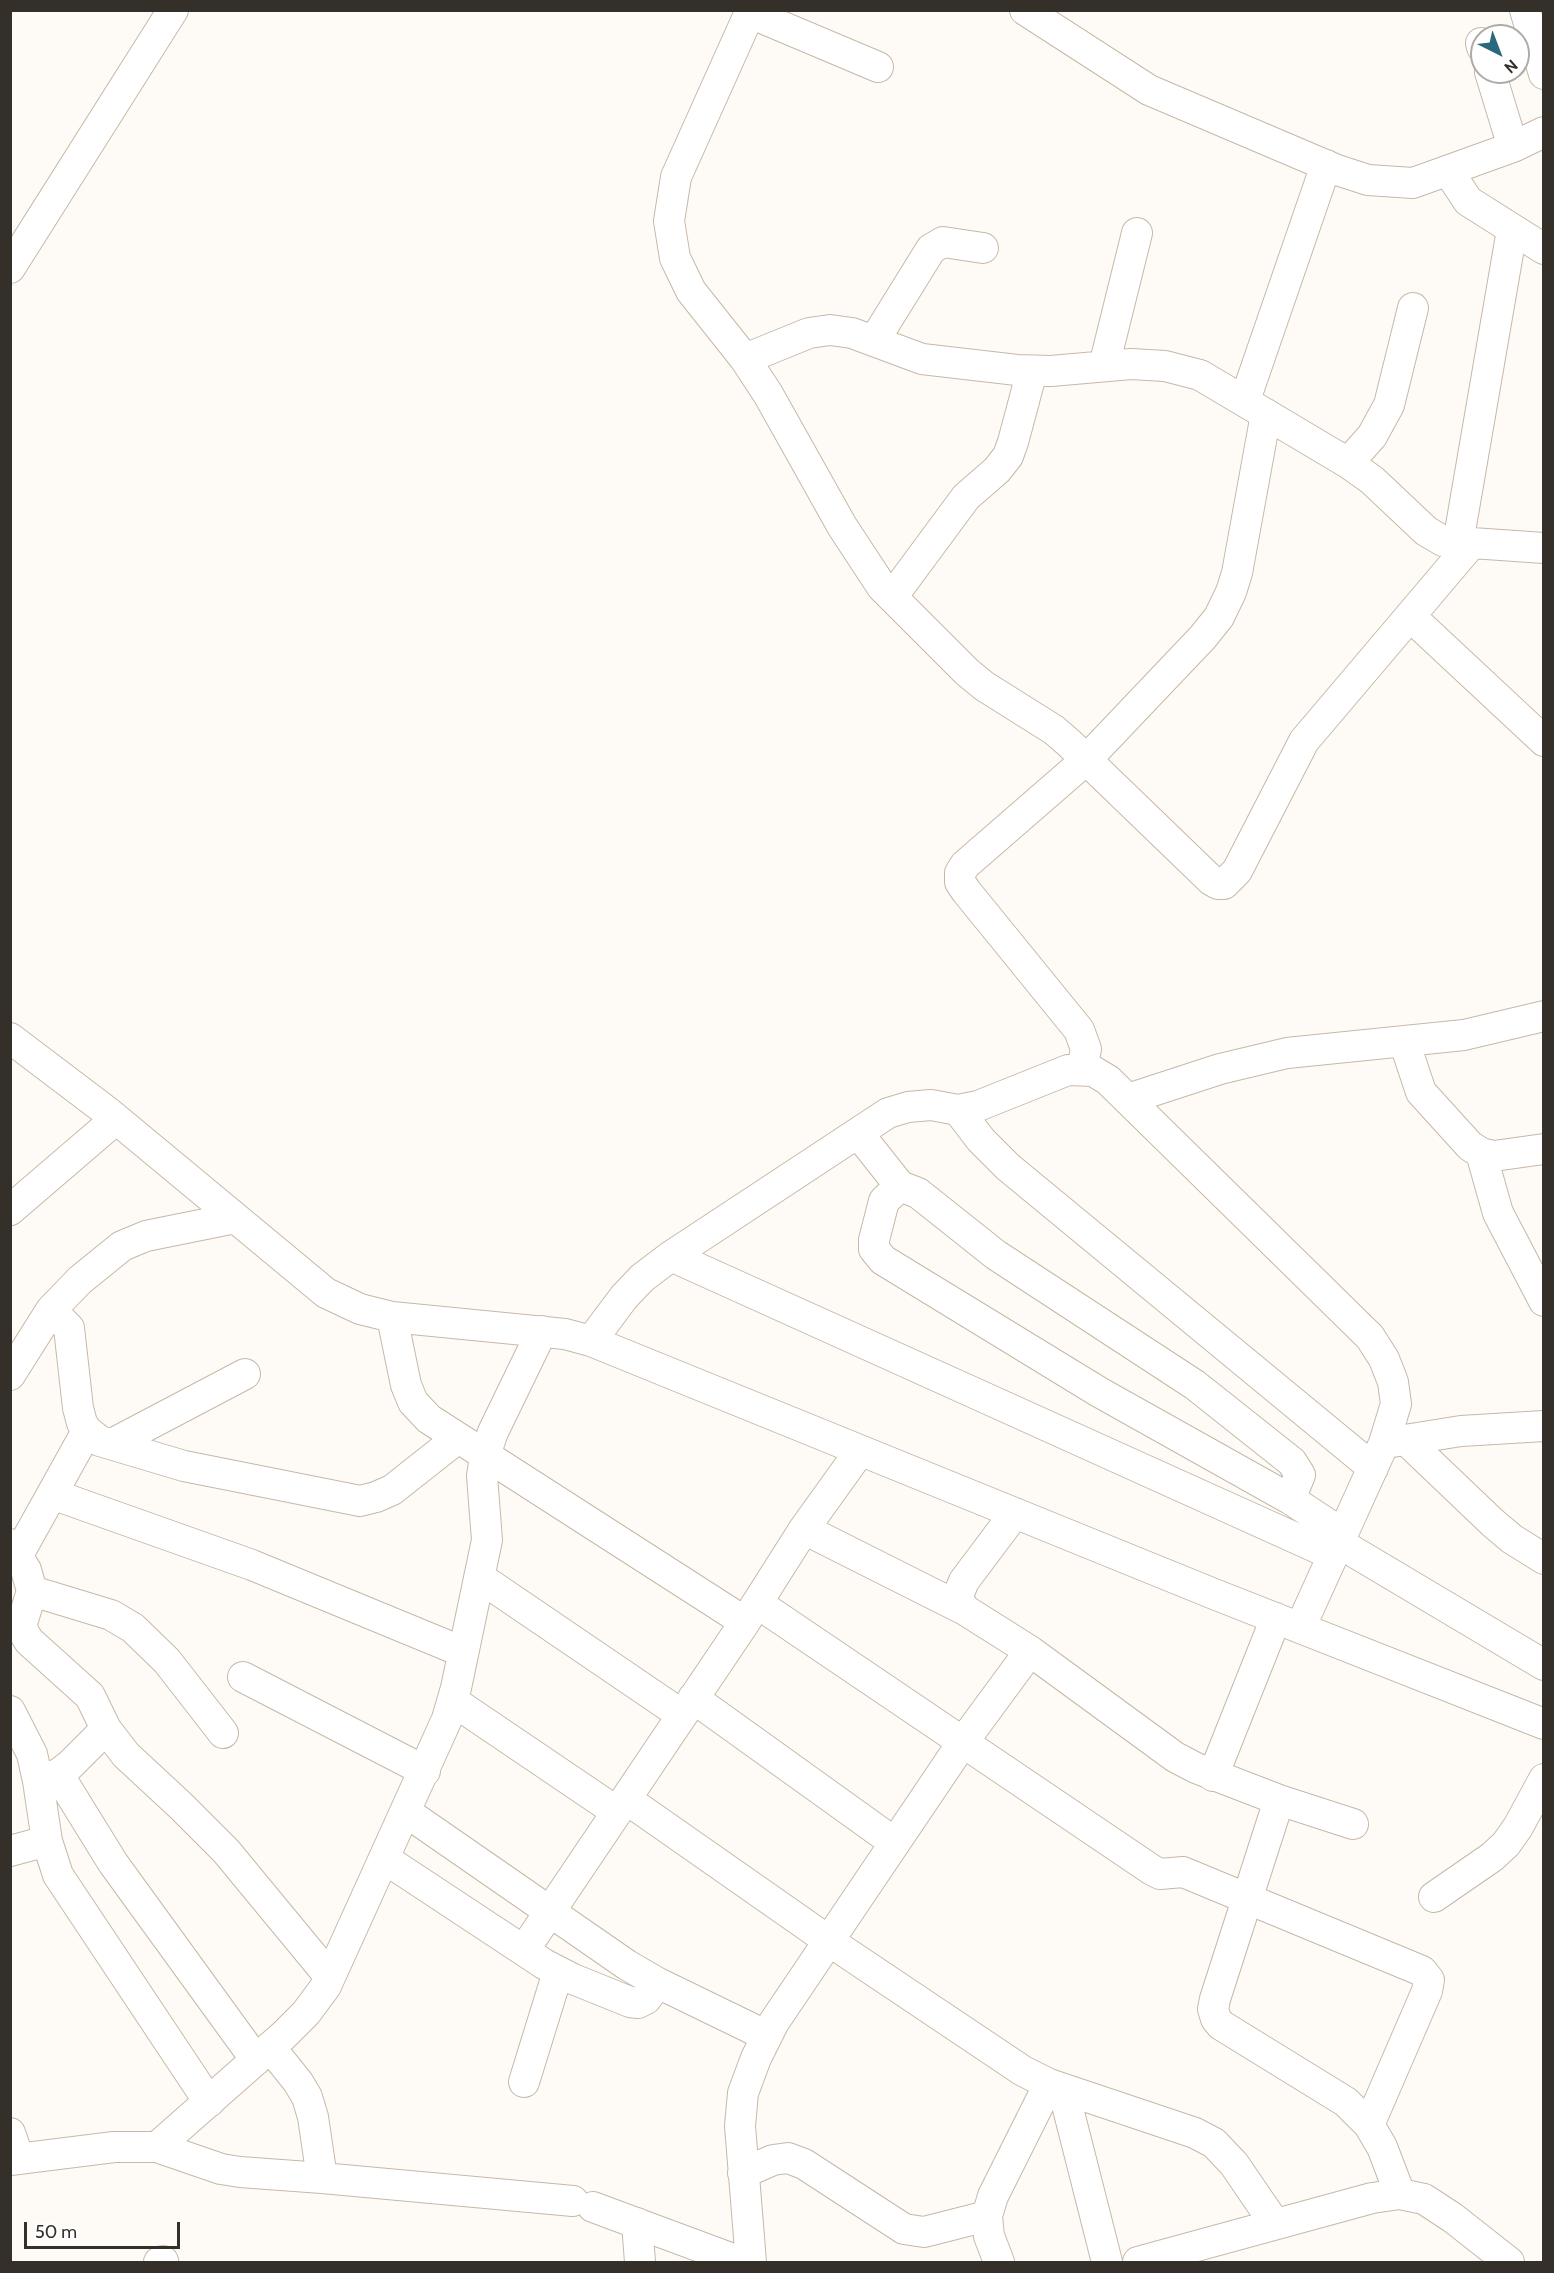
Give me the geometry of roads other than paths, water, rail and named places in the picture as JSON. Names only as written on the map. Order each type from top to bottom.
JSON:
[{"type":"street","points":[[10,268],[173,10]]},
{"type":"street","points":[[1025,10],[1149,90],[1326,165],[1368,180],[1413,183],[1449,172],[1544,132]]},
{"type":"street","points":[[1525,10],[1544,74]]},
{"type":"street","points":[[878,67],[750,12],[676,177],[669,220],[675,258],[691,291],[745,359],[768,394],[863,561],[892,597],[966,672],[1054,730],[1087,759],[1211,880],[1218,884],[1224,884],[1237,871],[1304,741],[1410,616],[1465,543],[1512,230]]},
{"type":"street","points":[[1494,84],[1513,147]]},
{"type":"street","points":[[1082,1069],[1086,1049],[1079,1030],[966,891],[960,882],[960,873],[965,865],[1087,759],[1203,637],[1219,617],[1237,573],[1256,407],[1326,165]]},
{"type":"street","points":[[1449,172],[1468,201],[1544,249]]},
{"type":"street","points":[[1104,366],[1137,233]]},
{"type":"street","points":[[874,341],[931,249],[943,242],[983,248]]},
{"type":"street","points":[[1348,463],[1372,436],[1389,405],[1413,308]]},
{"type":"street","points":[[745,359],[810,333],[830,330],[852,333],[922,359],[1032,371],[1131,364],[1165,366],[1200,375],[1348,463],[1372,480],[1426,531],[1443,541],[1544,548]]},
{"type":"street","points":[[892,597],[966,497],[997,470],[1008,456],[1032,371]]},
{"type":"street","points":[[1410,616],[1544,741]]},
{"type":"street","points":[[1128,1099],[1220,1069],[1287,1053],[1464,1035],[1544,1016]]},
{"type":"street","points":[[10,1038],[116,1119],[326,1293],[360,1309],[392,1317],[542,1331],[591,1341],[1544,1724]]},
{"type":"street","points":[[1404,1041],[1421,1092],[1470,1146],[1481,1153],[1494,1156],[1544,1149]]},
{"type":"street","points":[[591,1341],[624,1297],[642,1278],[671,1256],[888,1113],[908,1107],[931,1105],[958,1110],[978,1106],[1068,1070],[1093,1071],[1108,1080],[1370,1337],[1384,1359],[1393,1382],[1396,1404],[1388,1451],[1339,1544],[1288,1623],[1213,1776]]},
{"type":"street","points":[[958,1110],[981,1140],[1008,1167],[1388,1451],[1544,1559]]},
{"type":"street","points":[[10,1210],[116,1119]]},
{"type":"street","points":[[858,1133],[900,1186],[918,1193],[996,1255],[1195,1385],[1292,1462],[1300,1475],[1290,1499]]},
{"type":"street","points":[[1481,1153],[1498,1213],[1535,1267],[1544,1301]]},
{"type":"street","points":[[900,1186],[884,1201],[874,1240],[874,1249],[883,1260],[1099,1392],[1290,1499],[1339,1544]]},
{"type":"street","points":[[10,1375],[51,1310],[80,1280],[122,1245],[146,1236],[235,1218]]},
{"type":"street","points":[[671,1256],[1339,1544],[1544,1665]]},
{"type":"street","points":[[51,1310],[69,1328],[78,1407],[99,1438],[184,1466],[360,1501],[392,1490],[458,1438]]},
{"type":"street","points":[[392,1317],[406,1385],[413,1402],[429,1419],[458,1438],[963,1742],[1152,1870],[1160,1874],[1183,1872],[1422,1971],[1429,1980],[1427,1991],[1369,2125]]},
{"type":"street","points":[[157,2147],[263,2054],[306,2013],[326,1986],[425,1771],[453,1701],[487,1540],[482,1476],[485,1455],[493,1432],[542,1331]]},
{"type":"street","points":[[244,1374],[99,1438],[52,1494],[14,1550],[26,1570],[32,1591],[22,1623],[23,1631],[29,1641],[90,1696],[106,1729],[126,1755],[182,1806],[226,1851],[330,1977]]},
{"type":"street","points":[[1388,1451],[1461,1431],[1544,1426]]},
{"type":"street","points":[[524,1950],[751,1613],[804,1529],[860,1450]]},
{"type":"street","points":[[52,1494],[252,1565],[463,1652]]},
{"type":"street","points":[[965,1610],[959,1601],[959,1593],[964,1581],[1015,1513]]},
{"type":"street","points":[[804,1529],[965,1610],[1030,1652],[1175,1757],[1213,1776],[1353,1824]]},
{"type":"street","points":[[479,1577],[688,1707],[895,1843]]},
{"type":"street","points":[[32,1591],[111,1615],[133,1628],[167,1661],[224,1733]]},
{"type":"street","points":[[751,2262],[740,2126],[743,2093],[756,2058],[774,2022],[963,1742],[1030,1652]]},
{"type":"street","points":[[243,1677],[425,1771]]},
{"type":"street","points":[[453,1701],[621,1805],[1023,2071],[1056,2087],[1195,2133],[1214,2143],[1234,2164],[1275,2224]]},
{"type":"street","points":[[10,1711],[32,1754],[113,1863],[263,2054],[298,2082],[307,2097],[313,2117],[322,2178]]},
{"type":"street","points":[[48,1777],[75,1761],[106,1729]]},
{"type":"street","points":[[48,1777],[47,1841],[58,1875],[209,2102]]},
{"type":"street","points":[[1434,1897],[1492,1857],[1506,1844],[1544,1779]]},
{"type":"street","points":[[1279,1800],[1215,1999],[1213,2009],[1216,2019],[1221,2025],[1346,2102],[1369,2125],[1382,2147],[1400,2194]]},
{"type":"street","points":[[406,1812],[627,1965],[658,1983],[767,2036]]},
{"type":"street","points":[[10,1851],[47,1841]]},
{"type":"street","points":[[385,1859],[558,1972],[630,2002],[638,2003],[645,1999],[658,1983]]},
{"type":"street","points":[[524,2082],[558,1972]]},
{"type":"street","points":[[999,2262],[989,2235],[987,2216],[993,2196],[1056,2087]]},
{"type":"street","points":[[1056,2087],[1107,2262]]},
{"type":"street","points":[[13,2151],[157,2147],[221,2169],[240,2172],[583,2204],[741,2262]]},
{"type":"street","points":[[743,2173],[773,2160],[788,2158],[804,2164],[904,2229],[924,2232],[987,2216]]},
{"type":"street","points":[[1138,2262],[1222,2251],[1275,2224],[1372,2198],[1400,2194],[1424,2199],[1434,2205],[1509,2262]]},
{"type":"street","points":[[637,2223],[640,2262]]}]
